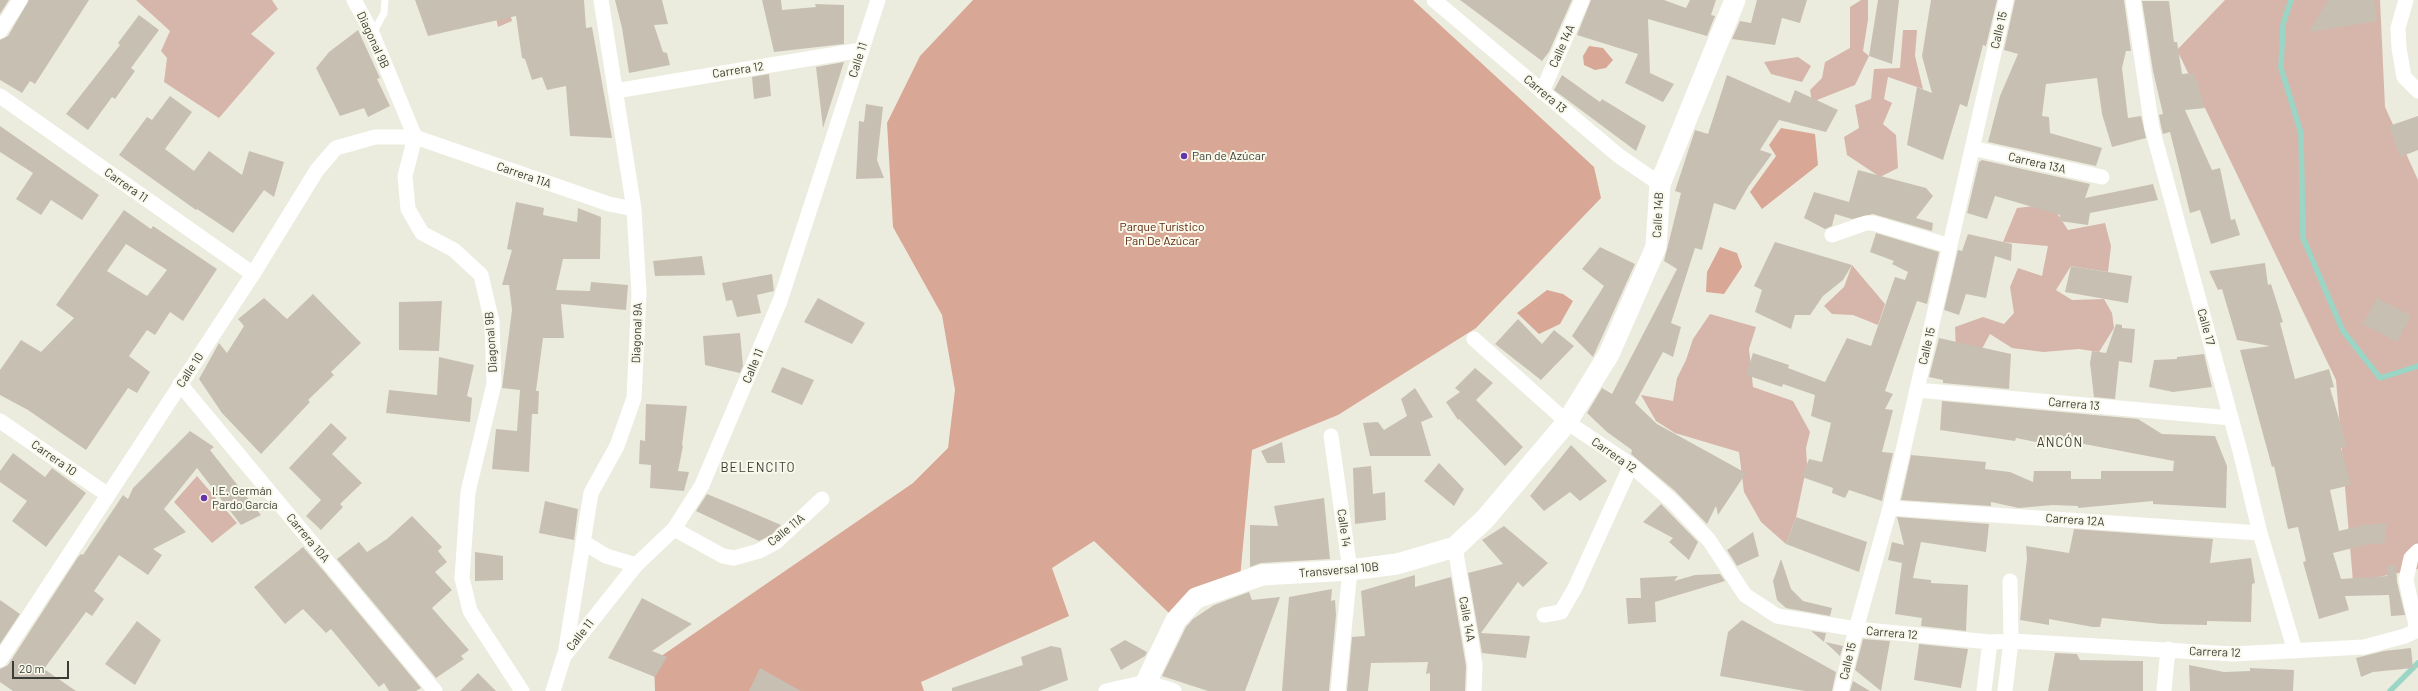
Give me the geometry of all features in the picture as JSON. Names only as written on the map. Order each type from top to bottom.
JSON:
[{"type":"street","points":[[0,31],[20,0]]},
{"type":"street","name":"Diagonal 9B","points":[[354,0],[372,33],[415,137],[404,176],[408,208],[422,233],[454,250],[481,276],[492,322],[494,384],[468,492],[462,578],[470,611],[522,691]]},
{"type":"street","name":"Diagonal 9A","points":[[564,656],[591,493],[618,446],[634,398],[639,293],[634,209],[601,0]]},
{"type":"street","name":"Calle 11","points":[[553,691],[564,656],[636,565],[674,529],[702,485],[780,301],[878,0]]},
{"type":"street","name":"Carrera 13","points":[[1434,0],[1619,156],[1660,184]]},
{"type":"street","name":"Calle 14A","points":[[1542,92],[1582,0]]},
{"type":"street","name":"Calle 14B","points":[[1567,422],[1609,354],[1656,247],[1660,184],[1735,0]]},
{"type":"street","name":"Calle 15","points":[[1841,691],[1856,629],[1890,508],[2006,0]]},
{"type":"street","name":"Calle 17","points":[[2132,0],[2152,128],[2260,533],[2295,651]]},
{"type":"street","points":[[2406,0],[2398,28],[2399,48],[2404,77],[2418,91]]},
{"type":"street","name":"Carrera 12","points":[[615,91],[861,50]]},
{"type":"street","name":"Carrera 11","points":[[0,96],[253,274]]},
{"type":"street","name":"Calle 10","points":[[0,660],[253,274],[317,170],[336,148],[375,137],[415,137]]},
{"type":"street","name":"Carrera 11A","points":[[415,137],[609,204],[634,209]]},
{"type":"street","name":"Carrera 13A","points":[[1972,148],[2102,177]]},
{"type":"street","points":[[1832,235],[1860,224],[1873,223],[1950,246]]},
{"type":"street","name":"Carrera 12","points":[[1474,339],[1567,422],[1631,465],[1673,502],[1709,540],[1745,595],[1778,616],[1856,629],[1990,642],[2011,641],[2233,654],[2364,647],[2406,636],[2418,630]]},
{"type":"street","name":"Carrera 10A","points":[[180,384],[435,691]]},
{"type":"street","name":"Carrera 13","points":[[1917,390],[2230,418]]},
{"type":"street","name":"Carrera 10","points":[[0,421],[108,495]]},
{"type":"street","name":"Transversal 10B","points":[[1146,687],[1176,620],[1196,598],[1262,575],[1350,570],[1397,564],[1455,547],[1485,519],[1567,422]]},
{"type":"street","name":"Calle 14","points":[[1331,436],[1350,570],[1338,691]]},
{"type":"street","points":[[1544,615],[1561,612],[1575,588],[1631,465]]},
{"type":"street","name":"Calle 11A","points":[[674,529],[723,556],[734,558],[759,551],[776,542],[822,499]]},
{"type":"street","name":"Carrera 12A","points":[[1890,508],[2260,533]]},
{"type":"street","points":[[583,542],[606,556],[636,565]]},
{"type":"street","name":"Calle 14A","points":[[1455,547],[1476,665],[1474,691]]},
{"type":"street","points":[[2418,551],[2411,558],[2406,580],[2418,630]]},
{"type":"street","points":[[2005,691],[2011,641],[2010,581]]},
{"type":"street","points":[[1984,691],[1990,642]]},
{"type":"street","points":[[2164,691],[2168,649]]},
{"type":"street","points":[[1106,691],[1146,687],[1174,691]]},
{"type":"lane","points":[[372,33],[384,13],[385,0]]},
{"type":"shaded area","points":[[136,0],[272,0],[278,9],[251,34],[275,53],[219,118],[164,82],[167,58],[161,51],[170,31]]},
{"type":"shaded area","points":[[492,0],[506,0],[512,21],[498,27]]},
{"type":"shaded area","points":[[1861,0],[1868,0],[1868,20],[1863,51],[1869,56],[1855,85],[1812,102],[1810,90],[1822,78],[1825,62],[1850,48],[1850,7]]},
{"type":"shaded area","points":[[2225,0],[2380,0],[2385,107],[2418,180],[2418,569],[2353,582],[2336,380],[2177,50]]},
{"type":"shaded area","points":[[1903,30],[1917,30],[1915,56],[1923,89],[1888,77],[1884,99],[1892,103],[1883,124],[1896,135],[1898,168],[1880,177],[1847,155],[1844,137],[1859,128],[1855,105],[1871,99],[1874,69],[1900,68]]},
{"type":"shaded area","points":[[1798,57],[1811,66],[1802,82],[1771,74],[1764,62]]},
{"type":"shaded area","points":[[2051,204],[2068,230],[2105,223],[2111,246],[2108,272],[2071,266],[2056,290],[2072,300],[2104,299],[2112,313],[2114,328],[2099,352],[2079,349],[2043,352],[2012,348],[1990,334],[1978,356],[1956,351],[1955,327],[1983,317],[2004,324],[2014,313],[2010,287],[2018,268],[2042,276],[2048,246],[2003,242],[2017,208]]},
{"type":"shaded area","points":[[1852,265],[1885,304],[1878,325],[1853,315],[1832,314],[1824,306],[1844,287]]},
{"type":"shaded area","points":[[1710,314],[1756,327],[1749,349],[1753,387],[1793,401],[1810,432],[1806,448],[1807,465],[1796,517],[1786,544],[1761,522],[1744,492],[1739,452],[1675,433],[1656,421],[1641,395],[1673,401],[1677,378],[1686,360],[1693,339]]},
{"type":"shaded area","points":[[197,476],[237,523],[212,543],[174,502]]},
{"type":"green space","name":"Parque Turístico Pan De Azúcar","points":[[973,0],[1413,0],[1594,167],[1601,198],[1476,328],[1338,415],[1252,450],[1240,578],[1171,615],[1094,541],[1052,568],[1069,616],[921,682],[924,691],[655,691],[654,661],[913,483],[948,448],[955,390],[942,315],[893,227],[887,123],[920,56]]},
{"type":"green space","points":[[1589,46],[1603,48],[1613,60],[1606,68],[1595,70],[1584,65],[1583,56]]},
{"type":"green space","points":[[1781,128],[1815,134],[1818,165],[1762,209],[1750,192],[1776,156],[1769,145]]},
{"type":"green space","points":[[1720,247],[1737,253],[1742,267],[1724,294],[1706,292],[1707,272]]},
{"type":"green space","points":[[1547,290],[1563,294],[1573,301],[1560,324],[1539,334],[1517,313]]},
{"type":"building","points":[[0,0],[9,0],[0,14]]},
{"type":"building","points":[[29,0],[89,0],[35,84],[30,81],[22,93],[0,80],[0,40],[8,36]]},
{"type":"building","points":[[415,0],[584,0],[586,28],[592,27],[612,138],[570,136],[566,86],[547,90],[542,77],[532,80],[525,59],[522,58],[516,16],[428,36]]},
{"type":"building","points":[[615,0],[662,0],[668,24],[654,25],[663,52],[667,53],[670,65],[629,73],[622,28]]},
{"type":"building","points":[[762,0],[781,0],[782,10],[816,7],[815,4],[844,5],[844,44],[774,52]]},
{"type":"building","points":[[1460,0],[1572,0],[1549,52],[1542,61]]},
{"type":"building","points":[[1591,0],[1664,0],[1686,8],[1690,0],[1716,0],[1711,15],[1715,16],[1707,36],[1648,19],[1650,73],[1674,84],[1663,102],[1625,83],[1638,54],[1577,35]]},
{"type":"building","points":[[1757,0],[1807,0],[1800,23],[1782,18],[1775,45],[1732,39],[1740,21],[1751,23]]},
{"type":"building","points":[[1878,0],[1899,0],[1892,64],[1869,56]]},
{"type":"building","points":[[1931,0],[1997,0],[1986,46],[1983,45],[1967,107],[1960,104],[1943,160],[1907,145],[1917,87],[1932,93],[1922,56]]},
{"type":"building","points":[[2015,0],[2124,0],[2131,51],[2126,51],[2122,68],[2128,118],[2141,116],[2146,138],[2112,147],[2102,114],[2097,78],[2046,84],[2042,116],[2049,117],[2050,133],[2102,148],[2096,166],[1988,142],[2000,96],[2018,54],[2004,50]]},
{"type":"building","points":[[2328,0],[2374,0],[2377,21],[2309,32]]},
{"type":"building","points":[[2142,1],[2169,1],[2174,42],[2177,42],[2182,74],[2194,73],[2205,108],[2185,110],[2212,170],[2220,168],[2231,220],[2235,219],[2240,235],[2211,244],[2200,210],[2190,213],[2170,132],[2163,134],[2161,126],[2159,115],[2163,114],[2153,71]]},
{"type":"building","points":[[139,15],[159,30],[131,68],[135,71],[115,99],[112,97],[88,130],[66,114],[120,45],[118,43]]},
{"type":"building","points":[[358,30],[380,78],[377,79],[390,106],[368,117],[364,108],[340,116],[316,68],[329,52]]},
{"type":"building","points":[[844,62],[823,128],[816,67]]},
{"type":"building","points":[[769,74],[771,96],[754,99],[752,77]]},
{"type":"building","points":[[1562,75],[1600,102],[1602,99],[1646,126],[1636,151],[1554,90]]},
{"type":"building","points":[[1727,75],[1790,103],[1795,90],[1838,110],[1826,132],[1779,120],[1760,150],[1772,154],[1748,187],[1735,210],[1714,203],[1702,250],[1695,248],[1671,323],[1681,327],[1673,357],[1663,352],[1635,403],[1657,424],[1746,473],[1718,515],[1716,506],[1707,524],[1675,491],[1631,454],[1632,450],[1607,432],[1587,413],[1602,388],[1612,394],[1677,269],[1664,261],[1681,193],[1675,191],[1695,130],[1708,134]]},
{"type":"building","points":[[170,96],[192,112],[165,149],[194,171],[209,151],[242,175],[249,151],[284,162],[274,197],[264,190],[233,233],[197,209],[196,210],[119,155],[147,117],[152,120]]},
{"type":"building","points":[[866,104],[883,107],[877,160],[884,178],[856,179],[859,121],[864,122]]},
{"type":"building","points":[[2418,116],[2418,150],[2400,157],[2389,126]]},
{"type":"building","points":[[0,126],[99,195],[82,220],[51,200],[41,215],[16,199],[33,173],[0,152]]},
{"type":"building","points":[[1982,160],[2090,184],[2085,198],[2153,184],[2158,200],[2090,213],[2088,225],[2059,221],[2060,215],[1995,196],[1987,219],[1967,213],[1979,162]]},
{"type":"building","points":[[1858,170],[1926,188],[1933,196],[1916,218],[1933,223],[1932,231],[1873,214],[1852,219],[1835,214],[1832,226],[1825,229],[1804,218],[1814,192],[1849,202]]},
{"type":"building","points":[[516,202],[544,208],[543,215],[577,222],[578,208],[601,217],[600,259],[563,259],[556,290],[590,291],[591,282],[628,285],[626,310],[561,304],[564,338],[543,338],[536,391],[539,391],[538,414],[532,414],[529,472],[492,469],[496,429],[517,431],[520,390],[502,388],[512,310],[509,285],[502,285],[512,250],[507,249]]},
{"type":"building","points":[[124,210],[151,229],[153,226],[217,269],[183,321],[170,312],[155,335],[147,330],[129,356],[150,372],[137,393],[128,388],[86,450],[28,410],[0,395],[0,370],[21,340],[41,352],[74,318],[56,305]],"holes":[[[126,244],[167,270],[147,296],[107,271]]]},
{"type":"building","points":[[1876,233],[1939,252],[1927,304],[1917,301],[1885,391],[1893,394],[1885,409],[1893,410],[1882,452],[1893,453],[1882,501],[1849,490],[1845,498],[1832,493],[1833,488],[1802,477],[1809,459],[1822,462],[1831,423],[1811,416],[1815,395],[1783,384],[1782,387],[1746,375],[1753,353],[1789,365],[1788,368],[1825,382],[1847,338],[1871,346],[1895,277],[1905,280],[1908,272],[1892,264],[1894,261],[1870,252]]},
{"type":"building","points":[[1968,234],[2012,244],[2011,261],[1995,256],[1986,298],[1966,294],[1959,315],[1944,310],[1958,250],[1962,251]]},
{"type":"building","points":[[1775,242],[1852,265],[1843,280],[1823,296],[1810,315],[1795,315],[1791,329],[1755,312],[1762,290],[1754,286]]},
{"type":"building","points":[[1600,247],[1635,264],[1593,357],[1572,336],[1604,286],[1582,269]]},
{"type":"building","points":[[702,256],[705,275],[655,276],[653,261]]},
{"type":"building","points":[[2265,263],[2268,285],[2271,284],[2283,322],[2280,323],[2295,379],[2329,369],[2334,387],[2330,388],[2347,446],[2341,448],[2351,485],[2330,490],[2339,531],[2363,525],[2387,523],[2384,545],[2373,543],[2333,553],[2341,579],[2387,576],[2387,566],[2396,565],[2397,582],[2405,615],[2391,616],[2389,595],[2345,596],[2349,610],[2319,619],[2303,562],[2306,561],[2298,527],[2288,529],[2274,466],[2272,467],[2240,350],[2270,346],[2237,340],[2222,289],[2218,290],[2209,271]]},
{"type":"building","points":[[2071,266],[2132,276],[2128,303],[2065,292]]},
{"type":"building","points":[[772,274],[774,291],[757,295],[761,313],[737,317],[732,300],[726,301],[722,283]]},
{"type":"building","points":[[313,294],[361,343],[331,372],[334,375],[308,400],[310,402],[261,454],[222,413],[199,379],[219,343],[227,353],[244,326],[238,319],[264,298],[287,319]]},
{"type":"building","points":[[818,298],[865,323],[852,344],[804,322]]},
{"type":"building","points":[[2377,298],[2411,316],[2397,342],[2363,324]]},
{"type":"building","points":[[442,301],[439,351],[399,350],[399,302]]},
{"type":"building","points":[[1518,319],[1542,344],[1554,330],[1574,346],[1541,380],[1495,344]]},
{"type":"building","points":[[2116,324],[2122,325],[2122,328],[2135,329],[2132,363],[2119,361],[2115,399],[2094,397],[2090,363],[2092,351],[2106,353]]},
{"type":"building","points":[[740,333],[743,366],[740,373],[705,365],[703,336]]},
{"type":"building","points":[[1939,338],[2011,354],[2009,389],[1943,383],[1943,380],[1929,377]]},
{"type":"building","points":[[2204,354],[2212,387],[2173,392],[2149,387],[2154,360],[2177,359],[2177,357]]},
{"type":"building","points":[[439,357],[474,365],[467,396],[472,398],[470,422],[386,413],[389,390],[437,395]]},
{"type":"building","points":[[782,367],[814,380],[802,405],[771,392]]},
{"type":"building","points":[[1475,368],[1493,383],[1476,400],[1523,447],[1505,466],[1459,419],[1458,420],[1446,402],[1460,392],[1455,388]]},
{"type":"building","points":[[1415,388],[1433,417],[1421,422],[1431,456],[1370,456],[1363,423],[1378,422],[1384,430],[1407,416],[1401,399]]},
{"type":"building","points":[[1942,401],[2138,419],[2162,434],[2215,436],[2227,466],[2226,508],[2153,504],[2153,501],[2078,508],[2078,506],[2053,505],[2019,508],[1991,502],[1991,506],[1901,500],[1911,455],[1986,462],[1985,469],[2010,472],[2033,482],[2034,471],[2071,471],[2071,479],[2101,479],[2101,471],[2173,471],[2174,461],[2047,437],[2046,444],[2016,438],[2015,441],[1940,430]]},
{"type":"building","points":[[646,404],[687,406],[683,446],[678,471],[689,472],[684,491],[650,488],[651,465],[639,464],[640,440],[645,441]]},
{"type":"building","points":[[331,423],[347,438],[332,454],[362,483],[340,504],[343,507],[321,530],[306,516],[321,500],[289,468]]},
{"type":"building","points":[[190,431],[214,447],[210,450],[261,515],[241,525],[197,468],[164,509],[186,532],[153,549],[162,555],[148,575],[119,555],[94,591],[104,599],[92,616],[86,612],[44,669],[76,691],[13,691],[0,682],[0,669],[8,665],[78,557],[81,554],[83,555],[123,495],[128,499],[133,488]]},
{"type":"building","points":[[1282,442],[1285,463],[1267,463],[1261,451]]},
{"type":"building","points":[[1571,445],[1607,481],[1580,501],[1570,492],[1544,511],[1530,496]]},
{"type":"building","points":[[13,453],[45,477],[52,468],[86,493],[46,547],[12,521],[27,501],[0,482],[0,471]]},
{"type":"building","points":[[1439,463],[1464,489],[1454,506],[1424,481]]},
{"type":"building","points":[[1371,466],[1373,494],[1385,492],[1386,520],[1355,524],[1353,468]]},
{"type":"building","points":[[707,494],[781,525],[771,535],[759,541],[696,511]]},
{"type":"building","points":[[1324,498],[1330,559],[1261,563],[1250,567],[1250,525],[1278,526],[1274,506]]},
{"type":"building","points":[[545,501],[578,509],[574,540],[539,533]]},
{"type":"building","points":[[1661,504],[1698,542],[1689,560],[1669,542],[1673,538],[1643,522]]},
{"type":"building","points":[[412,516],[442,547],[438,551],[447,562],[435,572],[452,590],[432,608],[469,650],[461,656],[464,659],[436,678],[337,559],[359,542],[367,552],[387,539]]},
{"type":"building","points":[[1796,517],[1867,542],[1859,572],[1786,544]]},
{"type":"building","points":[[1897,517],[1989,524],[1986,552],[1921,542],[1913,578],[1931,580],[1931,583],[1968,585],[1966,631],[1921,626],[1922,618],[1895,614],[1902,563],[1888,560],[1892,542],[1904,545]]},
{"type":"building","points":[[1504,526],[1548,563],[1523,587],[1518,582],[1481,633],[1530,636],[1526,658],[1482,653],[1468,573],[1503,564],[1482,540]]},
{"type":"building","points":[[2074,529],[2213,539],[2210,563],[2251,558],[2255,583],[2252,584],[2251,622],[2207,621],[2207,625],[2161,624],[2102,618],[2100,627],[2093,627],[2049,619],[2049,625],[2020,620],[2027,558],[2026,546],[2069,553]]},
{"type":"building","points":[[1753,532],[1759,556],[1737,566],[1727,550]]},
{"type":"building","points":[[303,547],[421,688],[416,691],[389,691],[384,683],[379,687],[331,629],[326,633],[303,609],[285,624],[254,587]]},
{"type":"building","points":[[475,552],[503,556],[503,580],[475,581]]},
{"type":"building","points":[[1781,559],[1791,589],[1803,601],[1832,608],[1830,616],[1786,608],[1777,600],[1773,581]]},
{"type":"building","points":[[1720,574],[1725,581],[1655,602],[1656,622],[1628,624],[1626,598],[1641,598],[1640,578],[1678,576],[1674,581],[1695,575]]},
{"type":"building","points":[[1415,575],[1415,587],[1451,577],[1466,666],[1465,691],[1430,691],[1430,673],[1426,674],[1428,662],[1371,663],[1368,691],[1347,691],[1352,637],[1365,636],[1361,591]]},
{"type":"building","points":[[1332,589],[1331,601],[1335,600],[1336,615],[1329,691],[1282,691],[1289,597]]},
{"type":"building","points":[[1249,592],[1252,600],[1280,597],[1245,691],[1208,691],[1162,676],[1186,627],[1193,619],[1214,605]]},
{"type":"building","points":[[642,598],[692,624],[652,651],[667,657],[655,677],[608,658]]},
{"type":"building","points":[[0,600],[20,614],[0,644]]},
{"type":"building","points":[[1742,620],[1836,672],[1832,691],[1805,691],[1720,676],[1728,632]]},
{"type":"building","points":[[137,621],[161,640],[135,685],[105,664]]},
{"type":"building","points":[[1811,631],[1826,633],[1824,642]]},
{"type":"building","points":[[1863,639],[1890,641],[1881,691],[1855,670]]},
{"type":"building","points":[[1125,640],[1147,652],[1145,656],[1121,670],[1110,649]]},
{"type":"building","points":[[1825,642],[1843,646],[1840,656]]},
{"type":"building","points":[[1919,644],[1968,649],[1961,688],[1914,680]]},
{"type":"building","points":[[1051,646],[1061,648],[1068,680],[1039,691],[952,691],[952,688],[1023,665],[1021,657]]},
{"type":"building","points":[[2411,648],[2413,668],[2373,672],[2361,677],[2356,658],[2384,651]]},
{"type":"building","points":[[2055,653],[2077,654],[2080,660],[2143,661],[2143,691],[2048,691]]},
{"type":"building","points":[[2189,665],[2224,672],[2250,671],[2250,668],[2294,670],[2293,691],[2190,691]]},
{"type":"building","points":[[760,668],[801,691],[749,691]]},
{"type":"building","points":[[478,673],[496,691],[460,691]]},
{"type":"building","points":[[1853,681],[1870,691],[1850,691]]},
{"type":"waterway","points":[[2291,0],[2283,24],[2281,68],[2301,133],[2303,238],[2343,331],[2380,378],[2418,366]]},
{"type":"waterway","points":[[2390,691],[2418,663]]},
{"type":"place","name":"Pan de Azúcar","points":[[1184,156]]},
{"type":"place","name":"I.E. Germán Pardo García","points":[[204,498]]},
{"type":"district","name":"ANCÓN","points":[[2060,443]]},
{"type":"district","name":"BELENCITO","points":[[758,468]]}]
